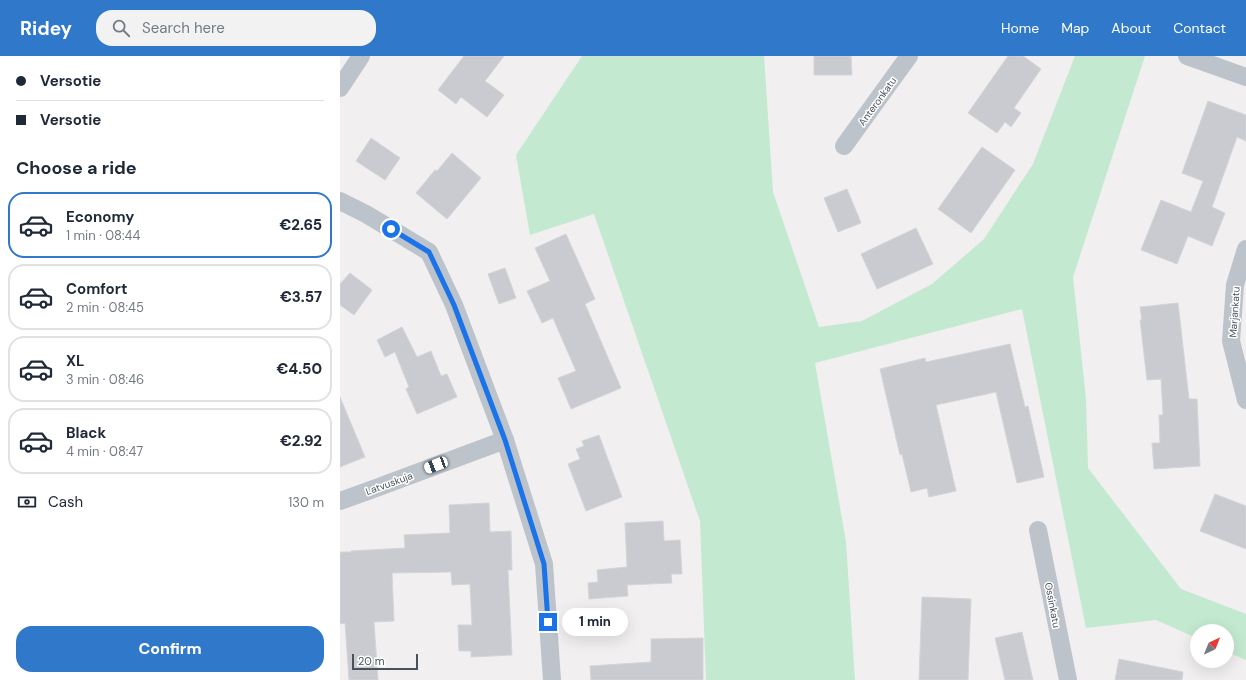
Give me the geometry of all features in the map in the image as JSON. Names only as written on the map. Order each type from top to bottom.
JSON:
[{"type":"street","points":[[340,88],[361,56]]},
{"type":"street","name":"Anteronkatu","points":[[844,146],[909,56]]},
{"type":"street","points":[[1187,56],[1246,77]]},
{"type":"street","points":[[340,201],[366,214],[429,252],[454,305],[505,440],[544,564],[552,680]]},
{"type":"street","name":"Marjankatu","points":[[1246,249],[1235,284],[1231,341],[1246,400]]},
{"type":"street","name":"Latvuskuja","points":[[340,500],[505,440]]},
{"type":"street","name":"Ossinkatu","points":[[1038,530],[1068,680]]},
{"type":"green space","points":[[582,56],[764,56],[773,192],[819,327],[862,321],[932,284],[984,239],[1033,164],[1075,56],[1145,56],[1073,277],[1086,399],[1088,468],[1181,589],[1246,614],[1246,660],[1234,655],[1234,624],[1190,624],[1190,635],[1156,620],[1086,628],[1022,309],[815,363],[846,542],[855,680],[706,680],[700,521],[594,214],[530,235],[516,155]]},
{"type":"building","points":[[464,56],[504,56],[485,81],[504,95],[487,117],[461,97],[456,104],[438,90]]},
{"type":"building","points":[[814,56],[851,56],[852,75],[814,75]]},
{"type":"building","points":[[1008,56],[1023,56],[1041,69],[1014,108],[1021,113],[1011,127],[1005,122],[997,133],[968,113]]},
{"type":"building","points":[[1208,101],[1246,115],[1246,141],[1237,137],[1212,207],[1225,213],[1212,246],[1188,236],[1177,264],[1141,250],[1161,200],[1191,212],[1203,181],[1182,173]]},
{"type":"building","points":[[371,138],[400,158],[385,180],[356,161]]},
{"type":"building","points":[[982,147],[1015,170],[971,233],[938,209]]},
{"type":"building","points":[[452,153],[481,178],[447,219],[416,193],[435,170],[437,171]]},
{"type":"building","points":[[847,189],[861,223],[838,232],[824,198]]},
{"type":"building","points":[[916,228],[933,264],[877,289],[861,254]]},
{"type":"building","points":[[566,234],[595,299],[585,304],[621,388],[571,409],[558,378],[576,371],[553,318],[542,323],[527,291],[550,281],[535,248]]},
{"type":"building","points":[[505,268],[516,298],[499,304],[488,274]]},
{"type":"building","points":[[350,273],[372,290],[354,315],[340,305],[340,284]]},
{"type":"building","points":[[1178,303],[1189,399],[1197,399],[1200,466],[1154,469],[1152,443],[1160,443],[1159,415],[1163,415],[1161,379],[1147,380],[1140,320],[1142,320],[1140,307]]},
{"type":"building","points":[[402,327],[417,357],[431,351],[441,376],[447,374],[457,397],[417,414],[406,389],[409,387],[395,352],[385,357],[377,340]]},
{"type":"building","points":[[1010,344],[1025,407],[1028,406],[1044,477],[1017,483],[996,392],[936,405],[956,491],[929,497],[927,488],[911,492],[902,454],[900,455],[880,369],[925,358],[926,362]]},
{"type":"building","points":[[340,397],[365,457],[340,467]]},
{"type":"building","points":[[599,435],[622,497],[586,511],[568,464],[580,459],[576,449],[584,446],[582,441]]},
{"type":"building","points":[[1215,494],[1246,506],[1246,549],[1200,531]]},
{"type":"building","points":[[489,503],[490,532],[511,531],[512,570],[508,570],[512,655],[471,657],[471,651],[459,651],[458,625],[472,625],[470,584],[452,585],[451,572],[392,573],[394,621],[374,622],[378,680],[349,680],[345,623],[340,624],[340,552],[405,548],[404,535],[450,533],[449,505]]},
{"type":"building","points":[[663,521],[664,541],[680,540],[682,574],[671,574],[672,583],[627,585],[628,596],[589,599],[588,583],[598,582],[597,570],[627,567],[625,523]]},
{"type":"building","points":[[922,597],[971,599],[968,680],[919,680]]},
{"type":"building","points":[[1022,632],[1033,680],[1005,680],[995,638]]},
{"type":"building","points":[[703,638],[703,680],[591,680],[590,666],[651,662],[651,639]]},
{"type":"building","points":[[1119,659],[1183,672],[1182,680],[1115,680]]},
{"type":"route","points":[[391,229],[429,252],[454,305],[505,440],[544,564],[548,622]]}]
